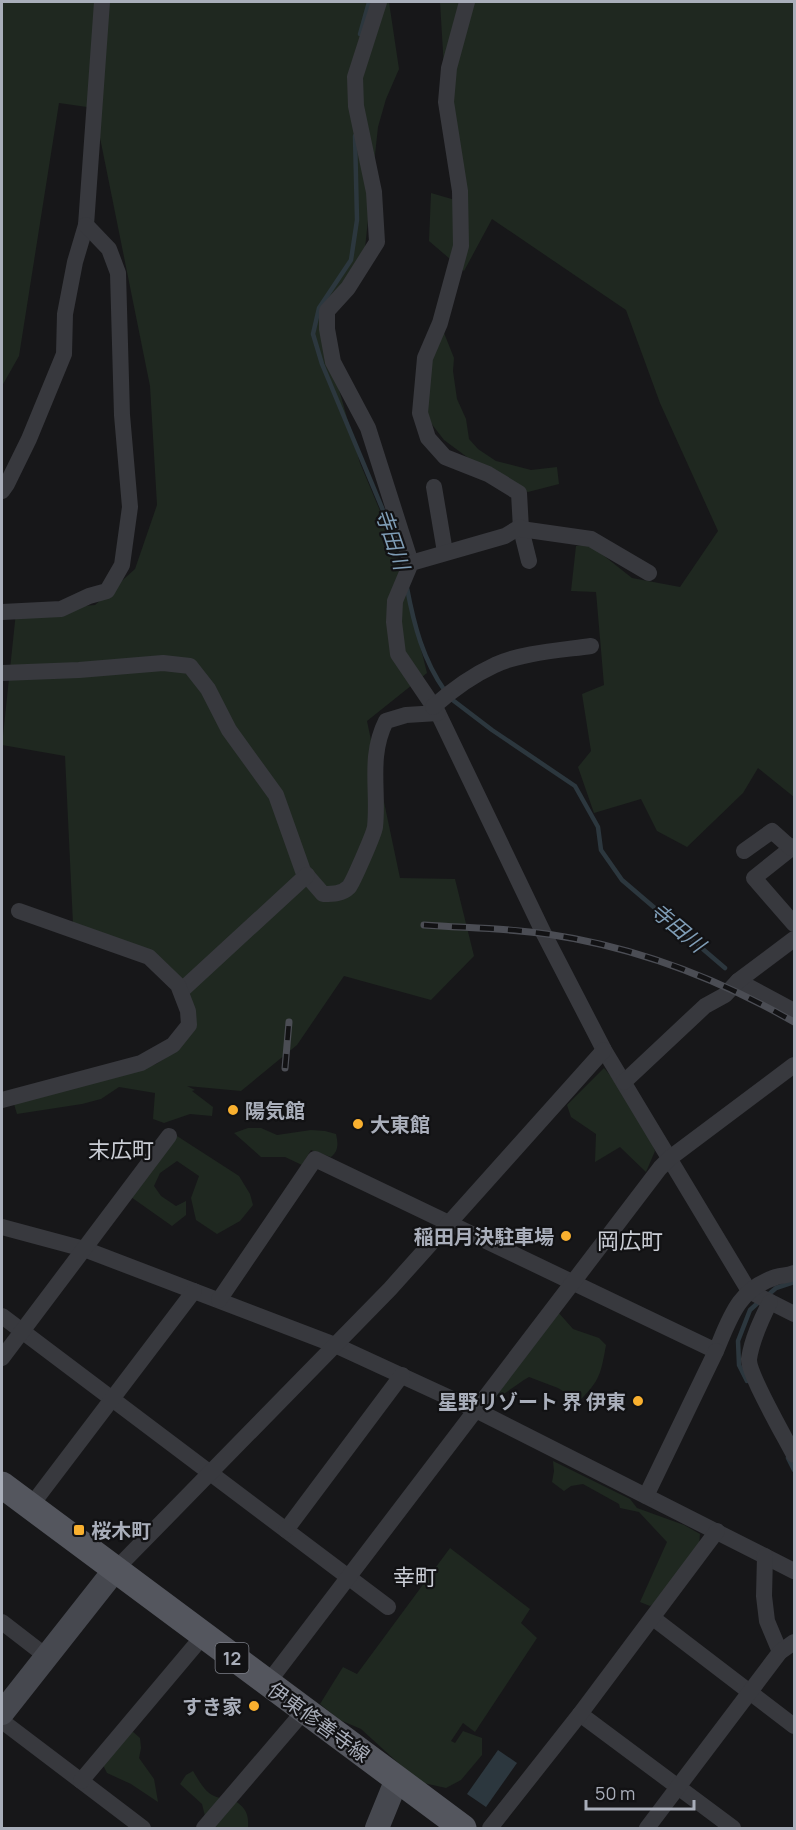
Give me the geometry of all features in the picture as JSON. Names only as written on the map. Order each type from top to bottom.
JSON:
[{"type":"main road","name":"伊東修善寺線","points":[[2,1485],[114,1571],[463,1828]]},
{"type":"street","points":[[2,491],[8,484],[29,439],[64,354],[65,314],[75,262],[86,225],[102,2]]},
{"type":"street","points":[[379,2],[355,77],[356,106],[374,192],[377,242],[348,288],[327,311],[327,329],[333,362],[368,428],[410,565],[395,601],[394,622],[398,654],[435,710],[544,934],[604,1050],[749,1291],[795,1314]]},
{"type":"street","points":[[467,2],[449,68],[446,102],[460,191],[461,246],[440,323],[425,358],[420,412],[428,438],[445,457],[488,474],[519,493],[521,529],[530,561]]},
{"type":"street","points":[[2,612],[61,609],[89,596],[107,591],[123,565],[130,507],[122,415],[118,273],[113,265],[109,249],[86,225]]},
{"type":"street","points":[[434,487],[446,552]]},
{"type":"street","points":[[410,565],[446,552],[505,536],[520,527],[521,529],[591,539],[649,573]]},
{"type":"street","points":[[2,673],[163,663],[190,666],[208,689],[230,730],[276,795],[293,846],[307,875],[323,894],[338,894],[350,886],[375,829],[375,754],[378,737],[386,722],[406,715],[435,710],[456,687],[496,664],[517,658],[591,646]]},
{"type":"street","points":[[744,851],[772,831],[793,847],[754,878],[795,924]]},
{"type":"street","points":[[181,991],[307,875]]},
{"type":"street","points":[[2,1101],[141,1064],[173,1046],[189,1025],[189,1011],[178,985],[149,957],[19,911]]},
{"type":"street","points":[[624,1082],[705,1006],[725,995],[738,981],[795,939]]},
{"type":"street","points":[[738,981],[795,1011]]},
{"type":"street","points":[[2,1713],[114,1571],[390,1289],[604,1050]]},
{"type":"street","points":[[267,1684],[670,1158],[795,1065]]},
{"type":"street","points":[[2,1358],[169,1136]]},
{"type":"street","points":[[219,1300],[315,1158],[716,1351]]},
{"type":"street","points":[[2,1227],[84,1249],[335,1345],[476,1410],[795,1571]]},
{"type":"street","points":[[646,1496],[736,1306],[749,1291],[777,1277],[795,1273]]},
{"type":"street","points":[[30,1507],[194,1291]]},
{"type":"street","points":[[770,1302],[758,1326],[749,1361],[764,1399],[795,1455]]},
{"type":"street","points":[[2,1316],[388,1607]]},
{"type":"street","points":[[286,1530],[402,1375]]},
{"type":"street","points":[[490,1828],[580,1714],[717,1531]]},
{"type":"street","points":[[765,1556],[764,1596],[767,1621],[780,1652]]},
{"type":"street","points":[[653,1618],[795,1726]]},
{"type":"street","points":[[2,1622],[46,1656]]},
{"type":"street","points":[[81,1781],[202,1636]]},
{"type":"street","points":[[647,1828],[780,1652],[795,1642]]},
{"type":"street","points":[[204,1828],[303,1711]]},
{"type":"street","points":[[580,1714],[733,1828]]},
{"type":"street","points":[[2,1721],[143,1828]]},
{"type":"street","points":[[376,1828],[397,1779]]},
{"type":"shaded area","points":[[2,2],[389,2],[399,69],[386,99],[378,127],[365,248],[321,327],[360,463],[396,549],[427,673],[367,721],[400,878],[455,879],[474,956],[431,1000],[344,976],[297,1045],[241,1091],[187,1086],[195,1090],[192,1091],[213,1107],[212,1116],[190,1114],[164,1123],[153,1119],[155,1093],[119,1087],[101,1099],[82,1104],[17,1114],[14,1104],[156,1064],[167,1057],[188,1011],[165,972],[73,924],[65,756],[2,745],[16,612],[95,605],[135,569],[157,505],[150,386],[94,108],[59,103],[19,356],[2,386]]},
{"type":"shaded area","points":[[440,2],[794,2],[794,797],[758,768],[743,793],[687,847],[657,831],[641,799],[594,813],[578,767],[591,751],[582,694],[604,685],[596,592],[571,591],[576,546],[589,544],[632,578],[680,587],[718,531],[660,403],[626,310],[492,219],[464,271],[429,241],[431,193],[462,202],[446,102]]},
{"type":"shaded area","points":[[440,323],[454,358],[453,371],[457,399],[466,419],[469,439],[478,449],[496,461],[531,470],[557,467],[559,484],[528,492],[494,477],[444,440],[424,414],[428,347]]},
{"type":"shaded area","points":[[604,1068],[633,1107],[655,1151],[646,1172],[620,1147],[595,1162],[596,1134],[571,1117],[567,1105]]},
{"type":"shaded area","points":[[248,1128],[261,1128],[277,1135],[311,1130],[325,1131],[336,1134],[337,1149],[331,1157],[311,1150],[302,1165],[285,1157],[261,1157],[234,1133]]},
{"type":"shaded area","points":[[177,1136],[239,1176],[250,1194],[253,1205],[240,1221],[217,1234],[196,1220],[191,1198],[199,1176],[177,1161],[160,1173],[154,1186],[161,1196],[176,1206],[186,1201],[186,1215],[172,1226],[131,1197]]},
{"type":"shaded area","points":[[558,1312],[573,1329],[599,1338],[606,1345],[601,1370],[591,1388],[579,1401],[558,1388],[529,1377],[493,1399]]},
{"type":"shaded area","points":[[553,1461],[630,1499],[637,1508],[684,1525],[700,1534],[699,1546],[662,1598],[650,1606],[640,1602],[667,1542],[639,1512],[620,1508],[619,1504],[583,1484],[571,1486],[564,1491],[552,1482]]},
{"type":"shaded area","points":[[450,1548],[530,1609],[521,1623],[537,1638],[475,1732],[463,1723],[451,1741],[455,1743],[463,1731],[482,1738],[482,1755],[461,1780],[446,1788],[419,1782],[361,1729],[340,1720],[320,1704],[343,1667],[357,1674]]},
{"type":"shaded area","points":[[132,1731],[140,1738],[139,1758],[154,1779],[158,1802],[131,1784],[107,1773],[103,1765]]},
{"type":"shaded area","points":[[498,1750],[517,1763],[486,1807],[467,1794]]},
{"type":"shaded area","points":[[193,1771],[208,1792],[218,1798],[233,1799],[243,1808],[248,1818],[248,1828],[208,1828],[202,1804],[180,1784],[186,1775]]},
{"type":"waterway","name":"寺田川","points":[[360,34],[369,2]]},
{"type":"waterway","name":"寺田川","points":[[355,136],[357,220],[351,260],[319,308],[313,334],[322,364],[395,539]]},
{"type":"waterway","name":"寺田川","points":[[407,588],[420,642],[445,691]]},
{"type":"waterway","name":"寺田川","points":[[450,698],[492,730],[575,786],[598,827],[601,850],[622,880],[725,968]]},
{"type":"waterway","name":"寺田川","points":[[768,1295],[776,1288],[794,1282]]},
{"type":"waterway","name":"寺田川","points":[[747,1381],[739,1365],[738,1341],[750,1310],[761,1300]]},
{"type":"waterway","name":"寺田川","points":[[788,1458],[794,1470]]},
{"type":"railway","points":[[424,925],[532,932],[612,947],[675,966],[705,978],[794,1022]]},
{"type":"railway","points":[[285,1068],[289,1022]]},
{"type":"place","name":"陽気館","points":[[233,1110]]},
{"type":"place","name":"大東館","points":[[358,1124]]},
{"type":"place","name":"稲田月決駐車場","points":[[566,1236]]},
{"type":"place","name":"星野リゾート 界 伊東","points":[[638,1401]]},
{"type":"place","name":"桜木町","points":[[79,1530]]},
{"type":"place","name":"すき家","points":[[254,1706]]},
{"type":"district","name":"末広町","points":[[121,1150]]},
{"type":"district","name":"岡広町","points":[[630,1241]]},
{"type":"district","name":"幸町","points":[[415,1577]]}]
